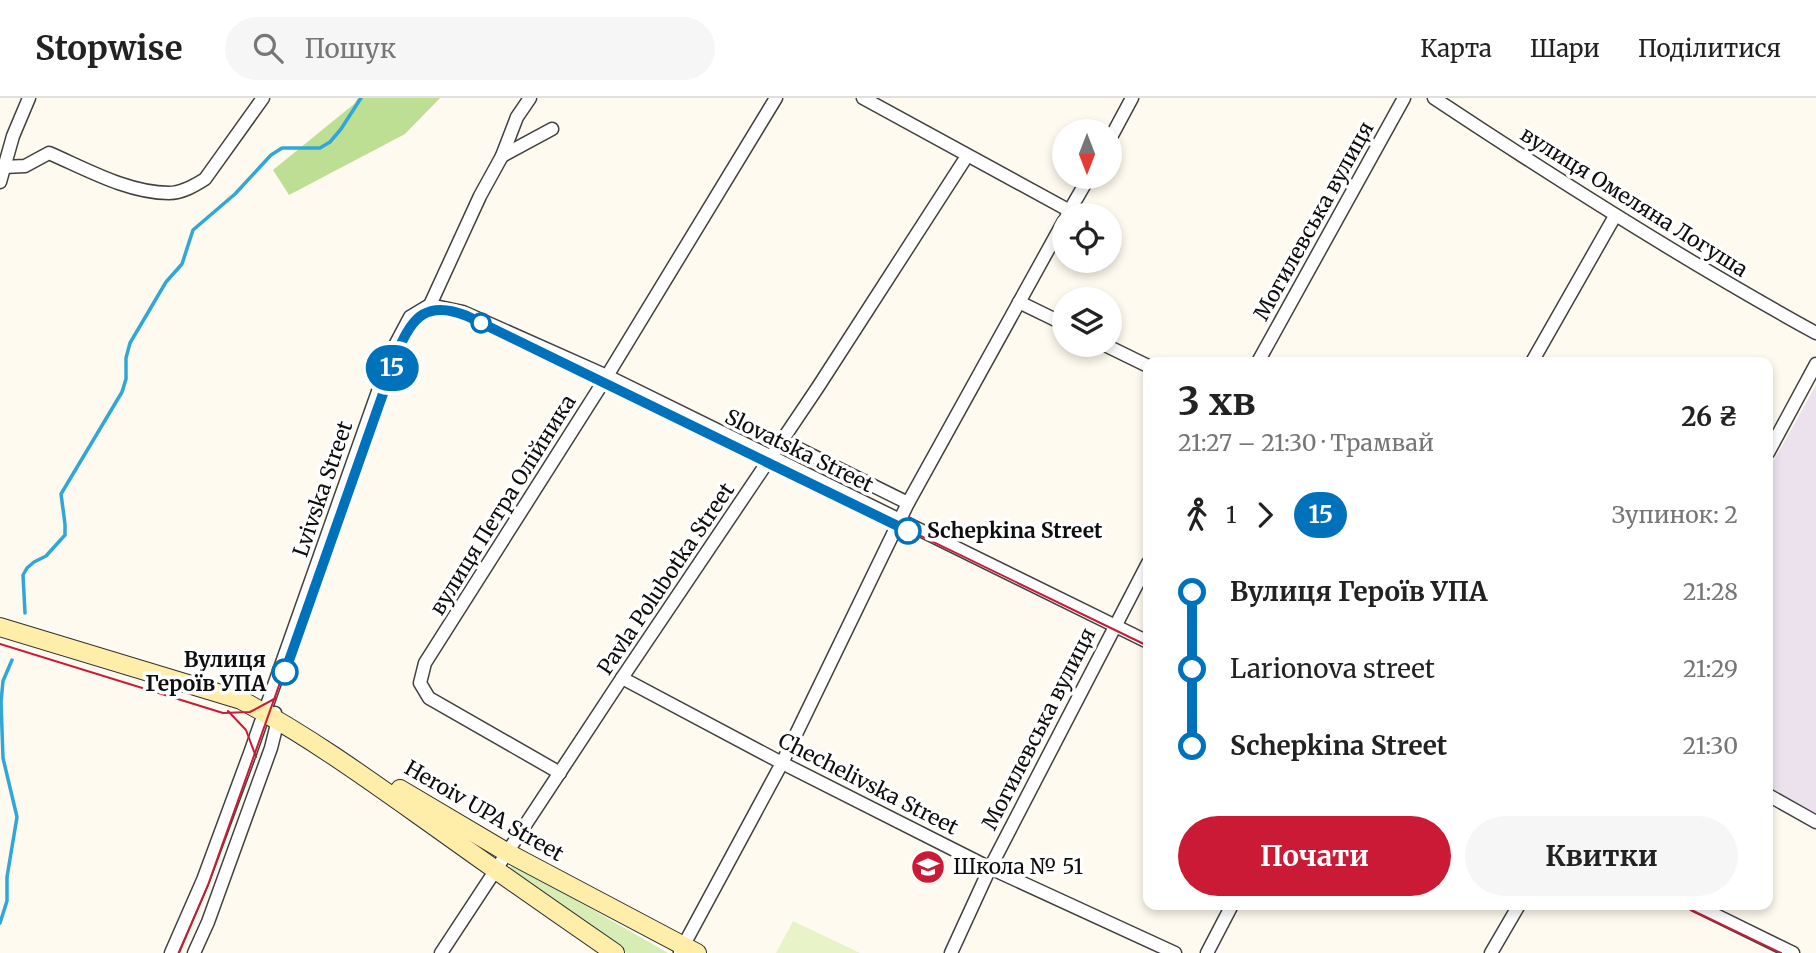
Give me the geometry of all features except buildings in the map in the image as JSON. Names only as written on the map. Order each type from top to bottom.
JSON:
[{"type":"street","points":[[0,182],[4,167],[6,133],[29,98]]},
{"type":"street","points":[[4,167],[26,166],[49,153],[117,182],[146,191],[172,193],[193,187],[205,179],[263,98]]},
{"type":"street","name":"Lvivska Street","points":[[170,953],[202,880],[268,710],[393,349],[410,317],[430,305],[480,196],[502,156],[517,117],[530,98]]},
{"type":"street","name":"вулиця Петра Олійника","points":[[560,773],[429,698],[420,684],[425,663],[607,376],[776,98]]},
{"type":"street","points":[[863,98],[1052,207]]},
{"type":"street","points":[[1121,119],[1132,98]]},
{"type":"street","name":"Могилевська вулиця","points":[[1261,357],[1404,98]]},
{"type":"street","name":"вулиця Омеляна Логуша","points":[[1434,98],[1615,216],[1724,282],[1816,333]]},
{"type":"street","points":[[502,156],[552,129]]},
{"type":"street","name":"Pavla Polubotka Street","points":[[441,953],[818,387],[967,156]]},
{"type":"street","points":[[1535,357],[1615,216]]},
{"type":"street","points":[[686,951],[782,763],[898,521],[1052,242]]},
{"type":"street","points":[[1018,302],[1052,318]]},
{"type":"street","name":"Slovatska Street","points":[[430,305],[463,312],[607,376],[1143,640]]},
{"type":"street","points":[[1122,353],[1143,364]]},
{"type":"street","points":[[1773,444],[1816,365]]},
{"type":"street","points":[[781,440],[908,503]]},
{"type":"street","name":"Могилевська вулиця","points":[[951,953],[990,868],[1143,572]]},
{"type":"street","points":[[0,626],[268,710]]},
{"type":"street","name":"Chechelivska Street","points":[[622,678],[782,763],[990,868],[1175,953]]},
{"type":"street","name":"Lvivska Street","points":[[194,953],[208,922],[275,736],[268,710]]},
{"type":"street","name":"Heroiv UPA Street","points":[[268,710],[508,853],[686,951]]},
{"type":"street","name":"Heroiv UPA Street","points":[[268,710],[615,953]]},
{"type":"street","points":[[1773,798],[1816,822]]},
{"type":"street","points":[[1207,953],[1229,910]]},
{"type":"street","points":[[1491,953],[1516,910]]},
{"type":"street","points":[[1705,910],[1793,953]]},
{"type":"shaded area","points":[[1816,385],[1816,815],[1773,792],[1773,462]]},
{"type":"green space","points":[[358,98],[440,98],[405,134],[289,195],[273,170]]},
{"type":"green space","points":[[513,864],[668,953],[627,953],[508,871]]},
{"type":"green space","points":[[793,921],[860,953],[776,953]]},
{"type":"waterway","points":[[25,613],[23,575],[27,568],[46,556],[65,535],[61,494],[122,392],[130,343],[166,282],[182,264],[193,230],[235,194],[271,155],[282,148],[320,148],[330,142],[361,98]]},
{"type":"waterway","points":[[0,923],[7,901],[7,877],[17,817],[3,758],[1,702],[3,681],[12,660]]},
{"type":"tram line","points":[[179,953],[208,885],[398,351],[409,328],[423,314],[432,311],[442,310],[467,316],[1143,644]]},
{"type":"tram line","name":"15","points":[[285,672],[398,351],[412,323],[427,312],[447,310],[467,316],[908,531]]},
{"type":"tram line","points":[[0,644],[223,713],[250,712],[276,698]]},
{"type":"tram line","points":[[228,711],[246,730],[256,757]]},
{"type":"tram line","points":[[1691,910],[1781,953]]},
{"type":"place","name":"Schepkina Street","points":[[908,531]]},
{"type":"place","name":"Вулиця Героїв УПА","points":[[285,672]]},
{"type":"place","name":"Школа № 51","points":[[928,867]]}]
